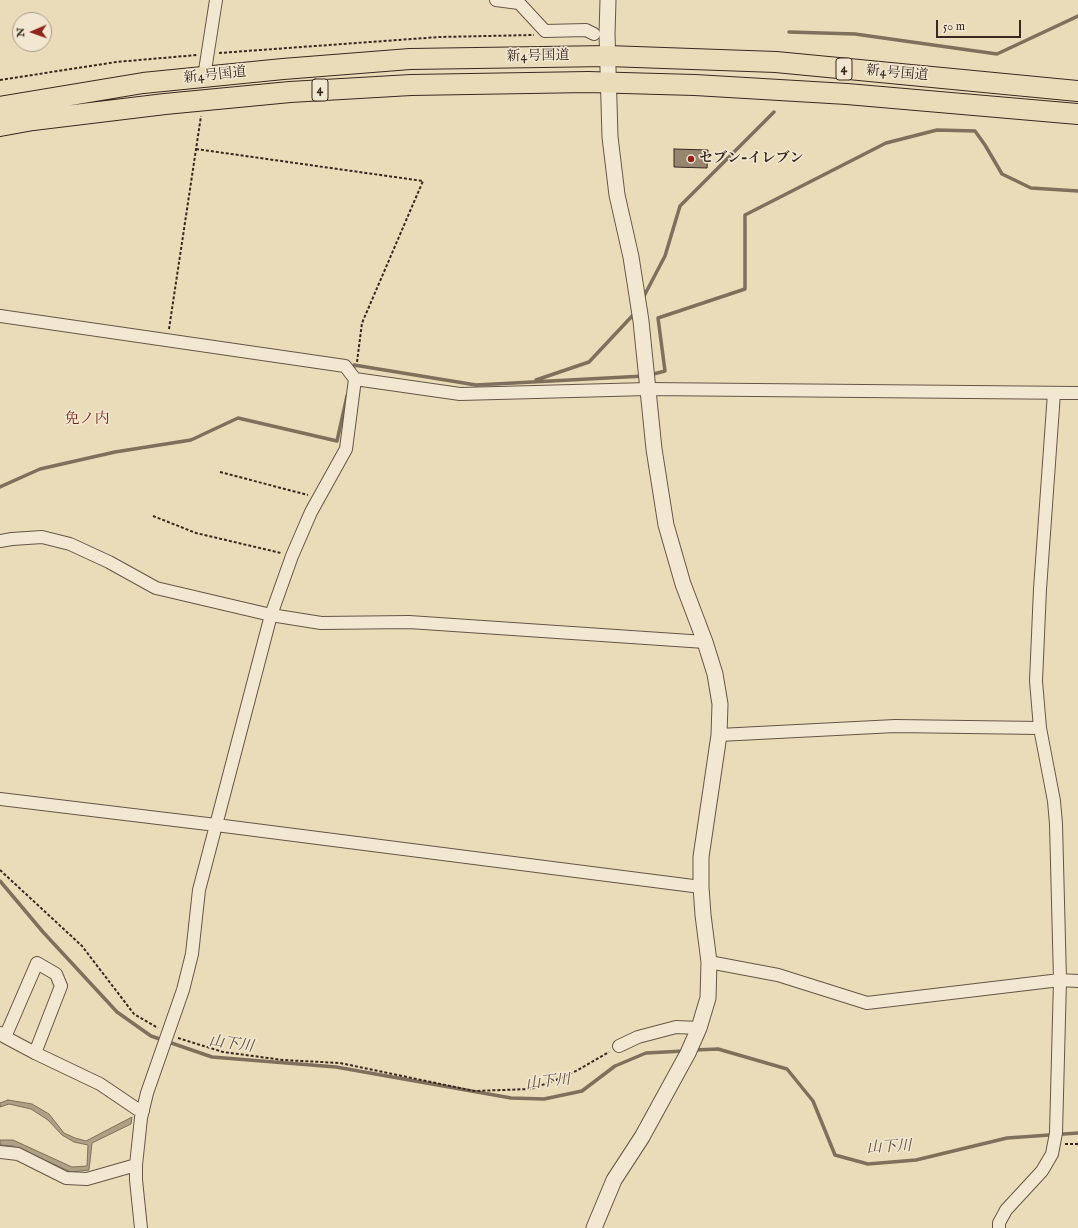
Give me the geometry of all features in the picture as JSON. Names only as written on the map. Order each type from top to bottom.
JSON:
[{"type":"highway","name":"新4号国道","points":[[0,107],[143,83],[410,59],[608,56],[776,62],[1078,91]]},
{"type":"highway","name":"新4号国道","points":[[0,126],[33,120],[165,104],[290,92],[411,85],[609,82],[695,85],[847,94],[1078,114]]},
{"type":"highway","points":[[0,97],[58,88],[143,83]]},
{"type":"highway","points":[[0,135],[33,120]]},
{"type":"street","points":[[204,77],[216,0]]},
{"type":"street","points":[[496,0],[519,3],[545,31],[586,30],[594,34]]},
{"type":"street","points":[[594,1228],[614,1180],[646,1130],[688,1053],[699,1028],[708,998],[709,962],[703,915],[701,857],[719,735],[720,704],[715,674],[705,642],[683,584],[666,525],[654,449],[640,314],[631,257],[617,194],[610,137],[608,0]]},
{"type":"street","points":[[0,316],[344,366],[355,379],[460,394],[648,390],[1078,393]]},
{"type":"street","points":[[142,1228],[136,1180],[136,1165],[143,1111],[147,1093],[183,990],[192,954],[199,890],[271,615],[292,556],[311,512],[346,449],[355,379]]},
{"type":"street","points":[[998,1228],[1006,1210],[1042,1171],[1052,1154],[1056,1133],[1060,980],[1056,824],[1054,801],[1040,728],[1036,681],[1040,589],[1054,392]]},
{"type":"street","points":[[0,541],[42,537],[70,544],[109,562],[156,588],[271,615],[321,623],[410,622],[705,642]]},
{"type":"street","points":[[719,735],[895,726],[1040,728]]},
{"type":"street","points":[[0,799],[701,887]]},
{"type":"street","points":[[709,962],[778,975],[867,1003],[1060,980],[1078,981]]},
{"type":"street","points":[[35,1053],[62,986],[56,974],[37,963],[3,1035],[35,1053],[100,1084],[136,1109],[143,1111]]},
{"type":"street","points":[[620,1046],[638,1037],[676,1028],[699,1028]]},
{"type":"street","points":[[0,1152],[18,1154],[66,1178],[87,1179],[136,1165]]},
{"type":"path","points":[[0,80],[116,62],[439,37],[534,36],[545,31]]},
{"type":"path","points":[[168,340],[200,121]]},
{"type":"path","points":[[196,149],[423,181],[362,323],[355,379]]},
{"type":"path","points":[[220,472],[318,498]]},
{"type":"path","points":[[153,516],[196,533],[292,556]]},
{"type":"path","points":[[0,870],[82,946],[134,1014],[167,1034],[223,1052],[282,1060],[340,1063],[474,1091],[531,1089],[578,1070],[620,1046]]},
{"type":"shaded area","points":[[8,1100],[32,1104],[49,1114],[64,1133],[86,1141],[132,1117],[131,1124],[92,1143],[89,1170],[71,1172],[13,1146],[0,1145],[0,1140],[13,1140],[72,1167],[87,1166],[88,1145],[74,1142],[62,1135],[48,1120],[31,1109],[9,1104],[0,1107],[0,1103]]},
{"type":"building","name":"セブン-イレブン","points":[[674,149],[708,150],[707,168],[674,167]]},
{"type":"waterway","points":[[789,32],[855,34],[997,54],[1078,16]]},
{"type":"waterway","points":[[643,298],[665,256],[680,206],[774,112]]},
{"type":"waterway","points":[[650,375],[665,371],[658,318],[745,289],[745,215],[886,143],[937,130],[975,131],[1002,174],[1031,188],[1078,191]]},
{"type":"waterway","points":[[536,380],[589,362],[634,314]]},
{"type":"waterway","points":[[353,371],[354,365],[476,385],[644,376]]},
{"type":"waterway","points":[[0,487],[40,469],[115,452],[191,440],[238,418],[337,441],[347,396]]},
{"type":"waterway","name":"山下川","points":[[0,881],[43,932],[117,1012],[151,1036],[212,1057],[336,1067],[511,1098],[544,1099],[582,1091],[615,1066],[646,1053],[684,1051]]},
{"type":"waterway","name":"山下川","points":[[694,1050],[718,1049],[787,1069],[813,1101],[835,1155],[868,1164],[916,1160],[1007,1138],[1078,1133]]},
{"type":"place","name":"セブン-イレブン","points":[[691,159]]},
{"type":"district","name":"免ノ内","points":[[87,420]]}]
